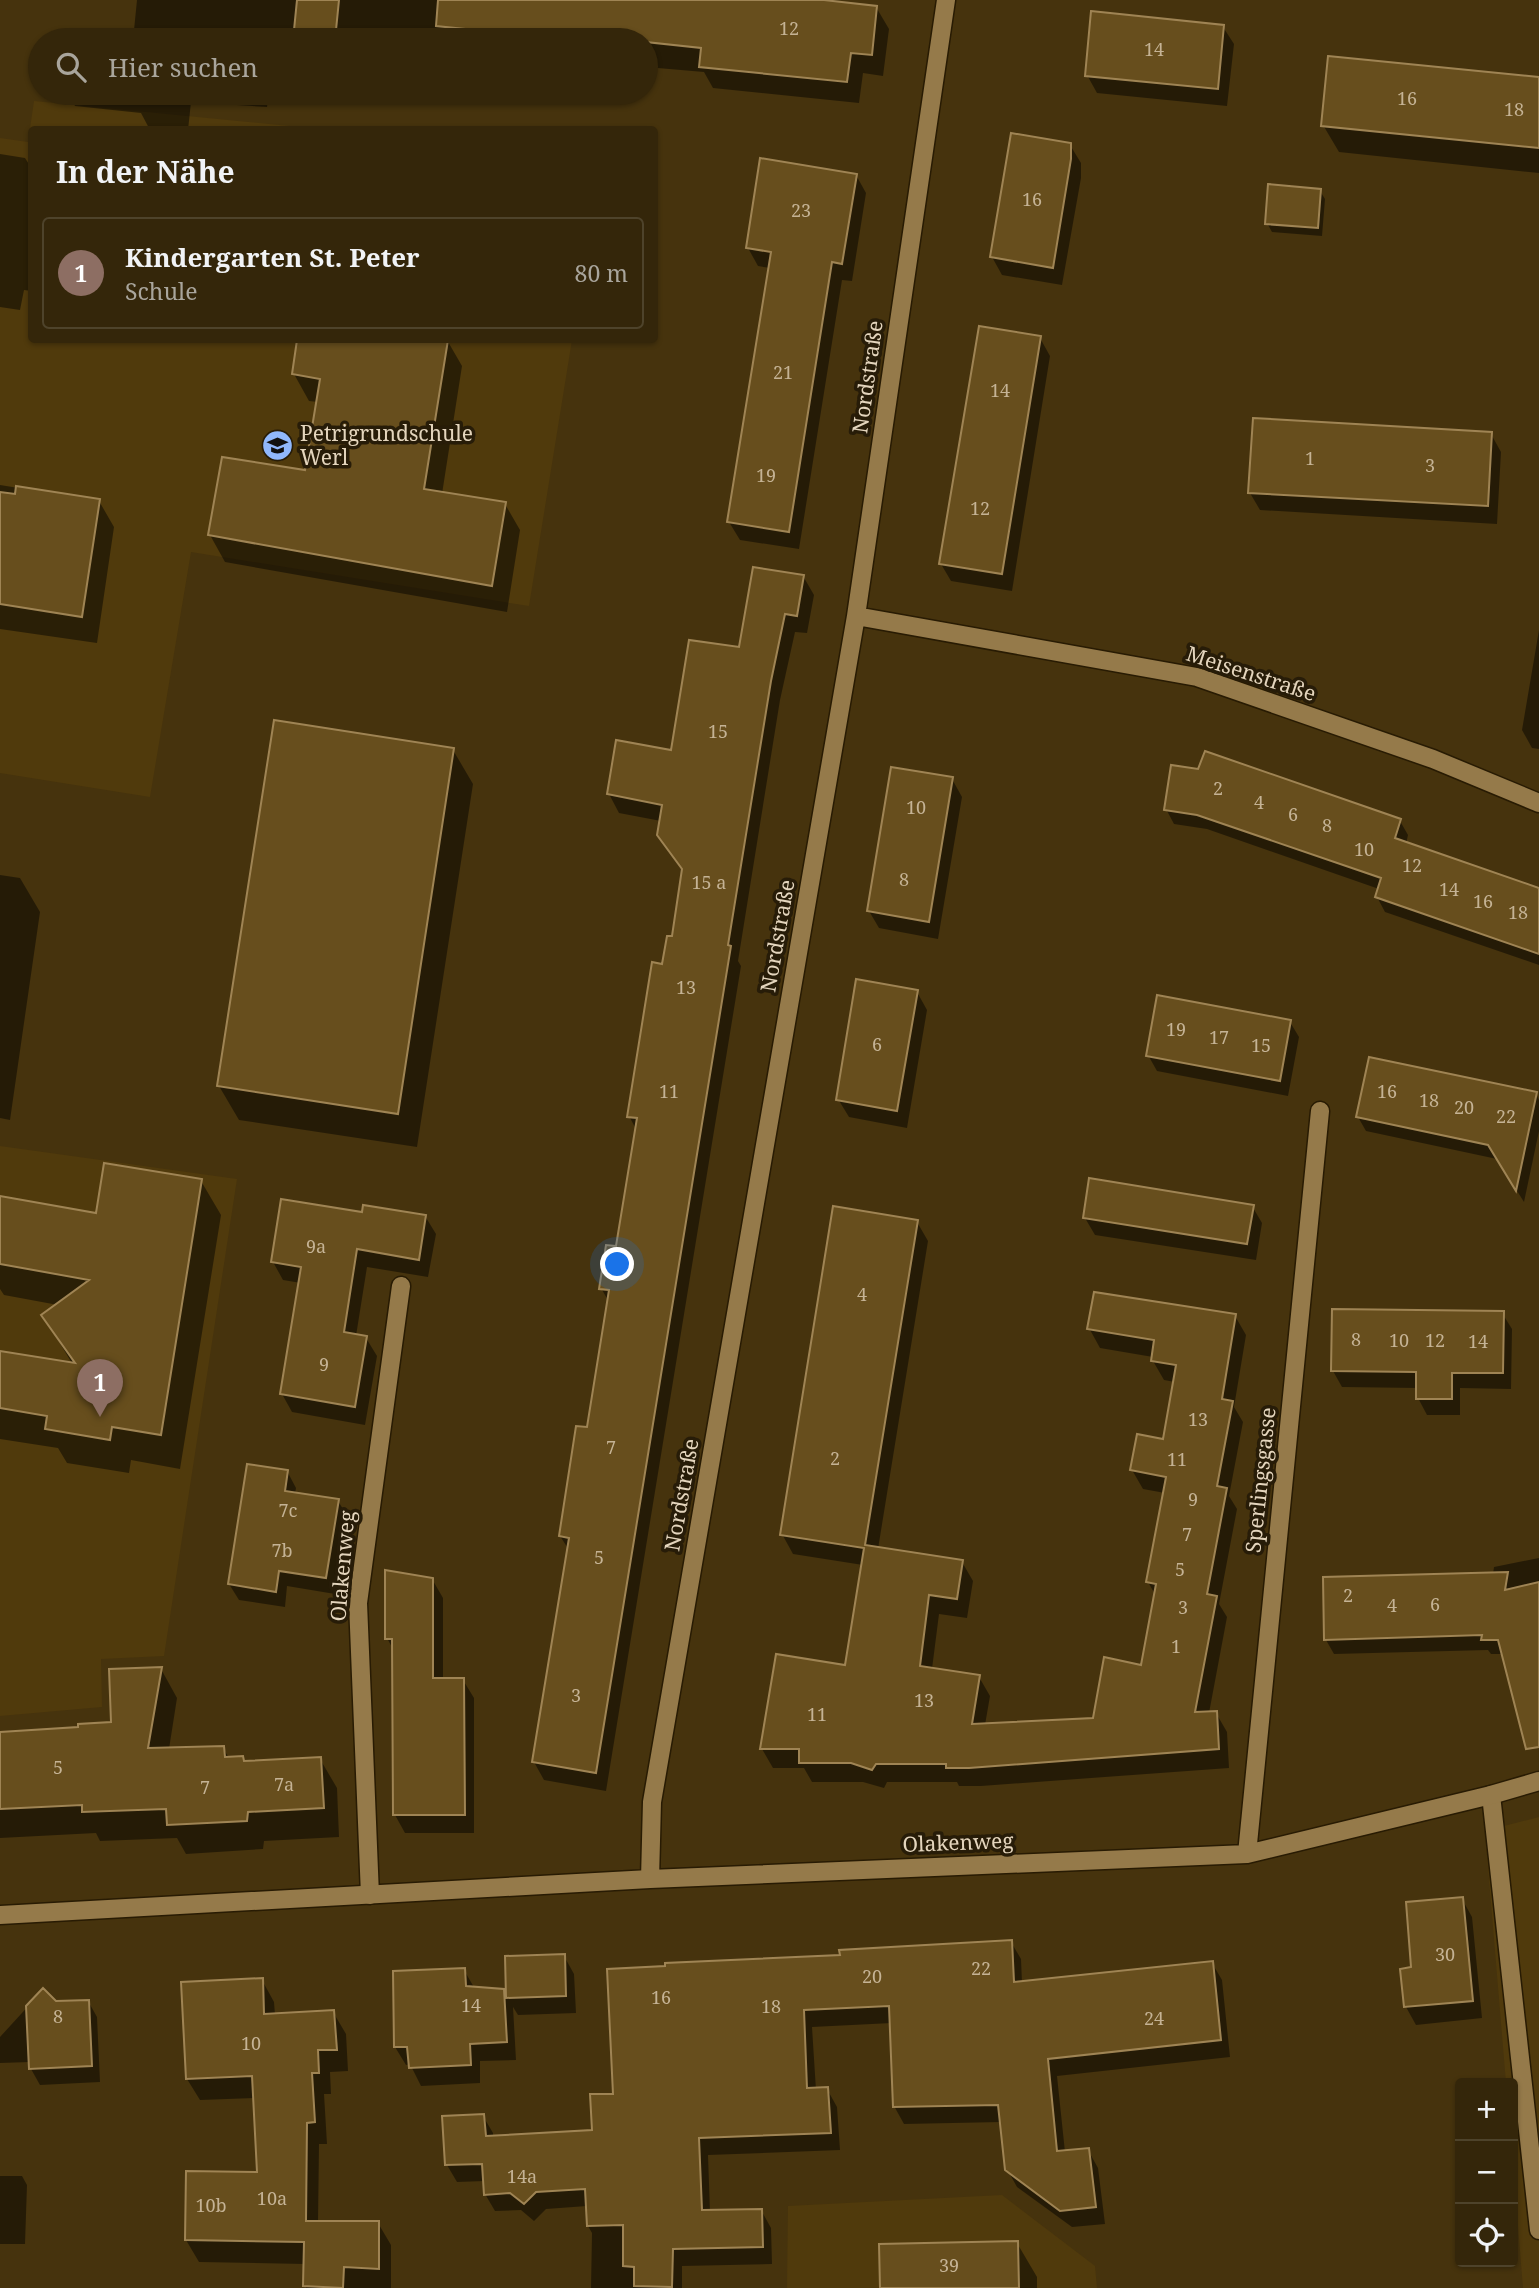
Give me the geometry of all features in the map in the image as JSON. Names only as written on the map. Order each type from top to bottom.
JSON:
[{"type":"street","name":"Nordstraße","points":[[650,1878],[652,1802],[856,616],[946,0]]},
{"type":"street","name":"Meisenstraße","points":[[856,616],[1197,677],[1433,759],[1539,803]]},
{"type":"street","name":"Sperlingsgasse","points":[[1247,1854],[1320,1111]]},
{"type":"street","name":"Olakenweg","points":[[370,1895],[358,1603],[401,1286]]},
{"type":"street","name":"Olakenweg","points":[[0,1915],[650,1878],[1247,1854],[1539,1782]]},
{"type":"street","points":[[1492,1795],[1539,2230]]},
{"type":"shaded area","name":"Petrigrundschule Werl","points":[[33,105],[75,105],[289,126],[30,126]]},
{"type":"shaded area","name":"Petrigrundschule Werl","points":[[0,138],[28,142],[28,343],[572,343],[529,606],[191,552],[150,797],[0,773]]},
{"type":"shaded area","points":[[0,1146],[237,1179],[164,1656],[101,1659],[102,1707],[0,1716]]},
{"type":"shaded area","points":[[1539,1817],[1539,2288],[1523,2288],[1518,2226],[1518,2078],[1506,2078],[1485,1831]]},
{"type":"shaded area","points":[[1002,2195],[1095,2266],[1097,2288],[787,2288],[788,2206]]},
{"type":"building","points":[[297,0],[339,0],[336,28],[294,28]]},
{"type":"building","points":[[438,0],[824,0],[877,6],[872,55],[851,53],[847,82],[699,67],[701,48],[658,43],[658,28],[436,26]]},
{"type":"building","points":[[1091,11],[1224,25],[1218,89],[1085,76]]},
{"type":"building","points":[[1328,56],[1539,77],[1539,148],[1321,126]]},
{"type":"building","points":[[1011,133],[1071,143],[1071,159],[1053,268],[990,257]]},
{"type":"building","points":[[760,158],[857,174],[842,264],[832,262],[789,532],[727,522],[771,252],[746,248]]},
{"type":"building","points":[[1268,184],[1321,189],[1318,228],[1265,224]]},
{"type":"building","points":[[979,326],[1041,336],[1002,574],[939,564]]},
{"type":"building","points":[[297,343],[448,343],[424,489],[506,502],[492,586],[208,535],[222,457],[305,470],[320,379],[292,374]]},
{"type":"building","points":[[1253,418],[1492,432],[1488,506],[1248,493]]},
{"type":"building","points":[[16,486],[100,499],[82,617],[0,604],[0,492],[15,494]]},
{"type":"building","points":[[753,567],[804,575],[797,616],[785,614],[771,681],[728,945],[731,946],[596,1773],[532,1762],[569,1538],[559,1536],[576,1426],[587,1427],[609,1290],[599,1289],[606,1245],[616,1246],[637,1118],[627,1117],[652,962],[662,964],[667,936],[672,936],[682,869],[657,835],[662,805],[607,794],[616,740],[671,750],[689,640],[739,647]]},
{"type":"building","points":[[274,720],[454,748],[398,1114],[217,1086]]},
{"type":"building","points":[[1205,751],[1401,819],[1395,838],[1539,888],[1539,954],[1375,897],[1381,878],[1197,815],[1164,810],[1171,765],[1198,769]]},
{"type":"building","points":[[891,767],[953,777],[929,922],[867,911]]},
{"type":"building","points":[[856,979],[918,990],[897,1111],[836,1100]]},
{"type":"building","points":[[1157,995],[1291,1020],[1280,1081],[1146,1056]]},
{"type":"building","points":[[1369,1057],[1537,1092],[1516,1191],[1488,1145],[1356,1117]]},
{"type":"building","points":[[104,1163],[202,1179],[161,1435],[112,1427],[110,1440],[45,1429],[47,1416],[0,1408],[0,1351],[75,1363],[41,1315],[89,1280],[0,1264],[0,1196],[96,1213]]},
{"type":"building","points":[[1089,1178],[1254,1205],[1247,1244],[1083,1218]]},
{"type":"building","points":[[281,1199],[362,1212],[363,1205],[426,1215],[419,1260],[357,1249],[344,1332],[367,1336],[355,1407],[280,1394],[301,1267],[271,1262]]},
{"type":"building","points":[[833,1206],[918,1220],[865,1545],[963,1560],[957,1599],[929,1595],[920,1666],[980,1675],[972,1724],[1093,1718],[1104,1657],[1141,1665],[1156,1584],[1146,1582],[1166,1477],[1130,1470],[1137,1434],[1163,1439],[1176,1365],[1151,1361],[1154,1340],[1087,1329],[1094,1292],[1236,1314],[1222,1399],[1233,1401],[1217,1486],[1227,1488],[1207,1594],[1217,1596],[1195,1712],[1217,1711],[1219,1749],[969,1768],[946,1768],[946,1764],[876,1764],[872,1770],[851,1763],[799,1763],[799,1749],[760,1749],[776,1654],[845,1665],[864,1548],[780,1535]]},
{"type":"building","points":[[1332,1309],[1504,1311],[1503,1373],[1452,1373],[1452,1399],[1416,1399],[1416,1372],[1331,1371]]},
{"type":"building","points":[[247,1464],[288,1470],[285,1491],[339,1499],[326,1578],[279,1571],[276,1592],[228,1584]]},
{"type":"building","points":[[385,1570],[433,1578],[433,1678],[464,1678],[465,1815],[393,1815],[392,1639],[385,1639]]},
{"type":"building","points":[[1508,1572],[1505,1590],[1539,1582],[1539,1747],[1526,1749],[1498,1640],[1481,1640],[1482,1635],[1324,1640],[1323,1577]]},
{"type":"building","points":[[162,1667],[148,1748],[224,1746],[225,1757],[243,1756],[244,1761],[321,1757],[324,1808],[248,1812],[247,1821],[167,1825],[166,1809],[82,1812],[82,1805],[0,1809],[0,1732],[111,1722],[109,1669]]},
{"type":"building","points":[[1463,1897],[1473,2001],[1404,2007],[1400,1969],[1411,1967],[1406,1902]]},
{"type":"building","points":[[1012,1940],[1014,1982],[1213,1961],[1221,2040],[1048,2059],[1057,2151],[1089,2148],[1096,2207],[1060,2211],[1005,2170],[998,2105],[893,2107],[889,2006],[804,2010],[807,2088],[828,2087],[831,2133],[699,2138],[702,2210],[762,2209],[763,2247],[673,2249],[672,2287],[634,2286],[634,2267],[623,2266],[623,2225],[587,2226],[585,2189],[536,2192],[524,2204],[510,2193],[484,2195],[482,2164],[445,2165],[442,2116],[484,2114],[486,2136],[592,2130],[590,2094],[613,2094],[607,1969],[665,1966],[665,1963],[840,1955],[839,1950]]},
{"type":"building","points":[[565,1954],[566,1996],[506,1998],[505,1956]]},
{"type":"building","points":[[465,1968],[466,1986],[504,1989],[507,2042],[470,2044],[471,2065],[409,2068],[407,2047],[394,2047],[393,1971]]},
{"type":"building","points":[[263,1978],[264,2014],[334,2010],[337,2050],[318,2050],[319,2073],[312,2073],[315,2122],[307,2123],[306,2221],[379,2221],[379,2269],[344,2267],[343,2288],[303,2286],[304,2242],[185,2240],[186,2171],[257,2172],[252,2076],[186,2079],[181,1982]]},
{"type":"building","points":[[43,1988],[56,2001],[89,2000],[92,2066],[29,2069],[26,2006]]},
{"type":"building","points":[[1018,2241],[1019,2288],[880,2288],[879,2244]]},
{"type":"place","name":"Petrigrundschule Werl","points":[[277,446]]},
{"type":"place","name":"Kindergarten St. Peter","points":[[100,1417]]}]
